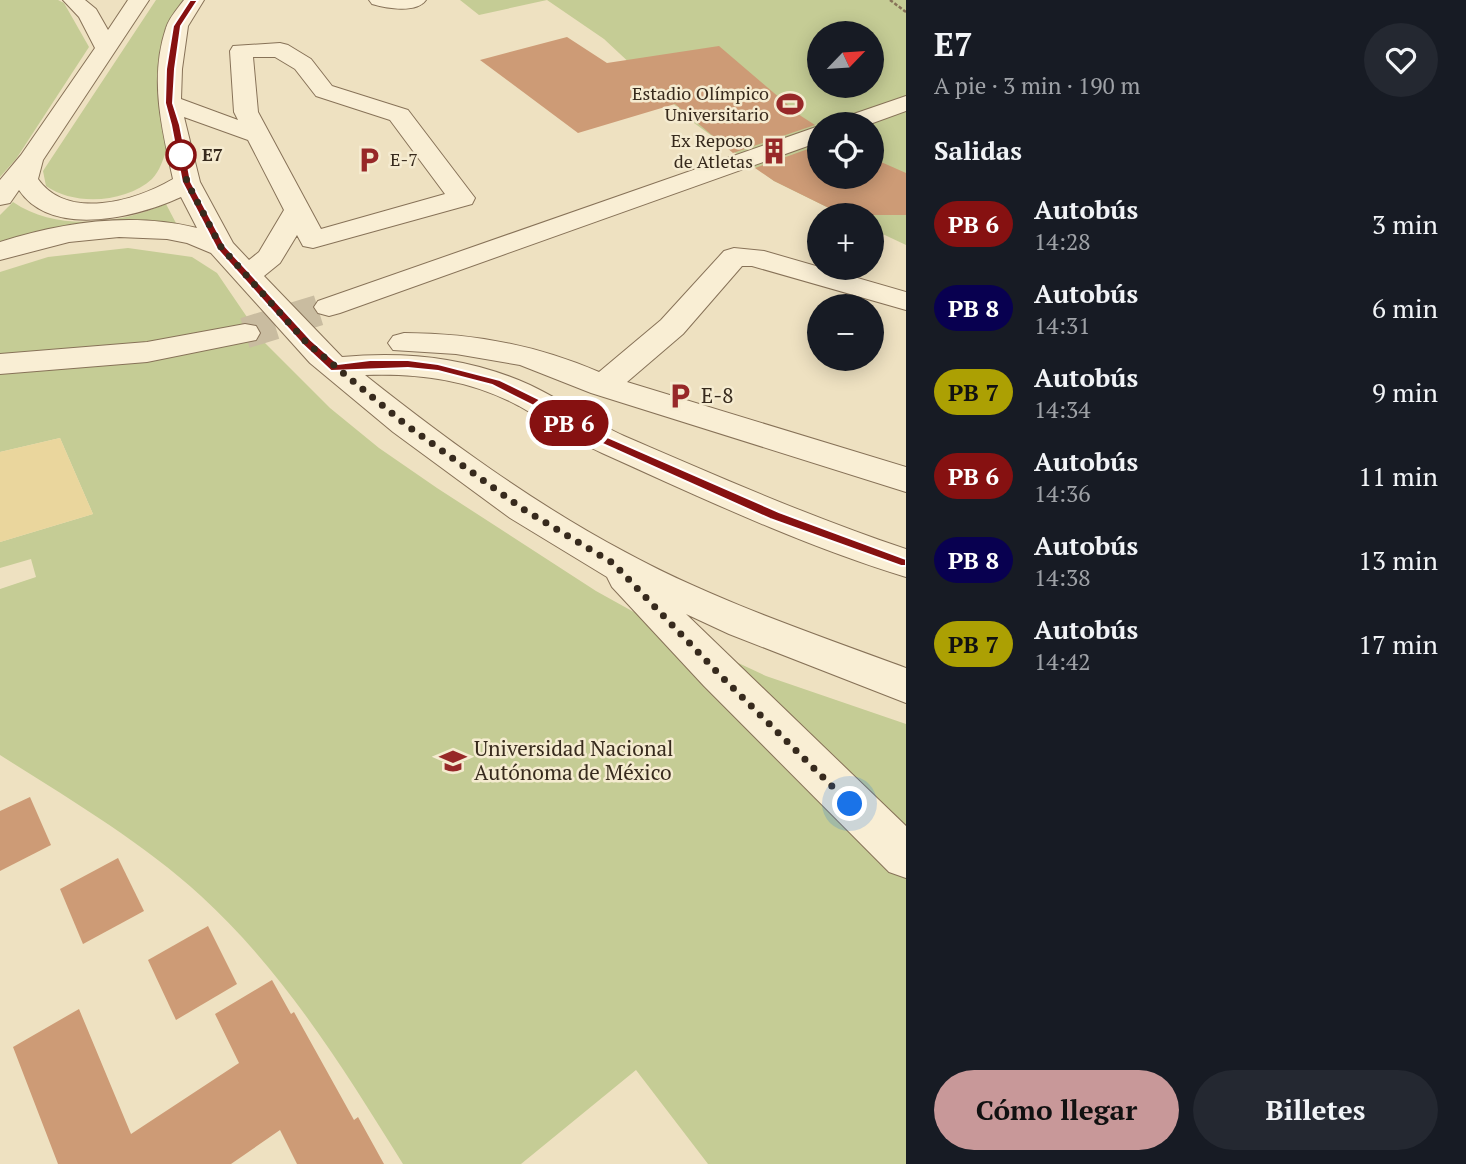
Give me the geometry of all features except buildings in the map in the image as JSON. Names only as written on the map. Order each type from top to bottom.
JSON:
[{"type":"street","points":[[74,0],[88,14],[106,47]]},
{"type":"street","points":[[0,197],[30,160],[139,0]]},
{"type":"street","points":[[194,0],[177,26],[170,69],[169,103],[187,182],[221,247],[321,356],[405,424],[523,509],[613,563],[743,623],[906,686]]},
{"type":"street","points":[[379,0],[416,0]]},
{"type":"street","points":[[280,50],[303,64],[324,91],[398,115],[462,198],[313,240],[297,210],[246,112],[241,51],[280,50]]},
{"type":"street","points":[[169,103],[257,135]]},
{"type":"street","points":[[881,112],[906,103]]},
{"type":"street","points":[[330,307],[807,138]]},
{"type":"street","points":[[30,160],[25,179],[29,188],[37,196],[63,208],[111,210],[141,205],[159,199],[187,182]]},
{"type":"street","points":[[246,276],[270,257],[297,210]]},
{"type":"street","points":[[0,251],[74,234],[134,230],[191,235],[221,247]]},
{"type":"street","points":[[604,386],[672,327],[733,257],[754,257],[906,300]]},
{"type":"street","points":[[0,364],[147,352],[245,333]]},
{"type":"street","points":[[321,356],[387,343],[452,343],[516,353],[566,369],[604,386],[906,480]]},
{"type":"street","points":[[321,356],[370,364],[408,364],[438,368],[496,383],[530,398],[582,430],[787,521],[906,563]]},
{"type":"street","points":[[613,563],[719,674],[906,857]]},
{"type":"path","points":[[890,0],[906,12]]},
{"type":"green space","points":[[0,0],[58,0],[64,3],[89,47],[16,159],[0,177]]},
{"type":"green space","points":[[156,0],[186,0],[167,149],[159,169],[152,179],[141,187],[114,197],[71,197],[46,186],[43,171]]},
{"type":"green space","points":[[460,0],[547,0],[479,15]]},
{"type":"green space","name":"Estadio Olímpico Universitario","points":[[547,0],[906,0],[906,245],[884,235],[884,203],[819,203],[774,181],[694,123],[604,39]]},
{"type":"green space","points":[[13,202],[30,212],[49,218],[88,222],[128,216],[166,204],[177,225],[85,223],[0,243],[0,215]]},
{"type":"green space","points":[[128,248],[192,257],[217,273],[264,342],[330,408],[379,448],[437,488],[596,591],[659,626],[766,676],[906,724],[906,1164],[708,1164],[636,1070],[521,1164],[403,1164],[311,1023],[260,957],[231,926],[201,896],[154,857],[104,821],[0,755],[0,589],[36,577],[31,559],[0,568],[0,542],[93,514],[60,438],[0,452],[0,272],[48,257]]},
{"type":"sand","points":[[60,438],[93,514],[0,542],[0,452]]},
{"type":"tunnel","points":[[245,333],[329,307]]},
{"type":"bus line","points":[[194,0],[177,26],[170,69],[169,103],[187,182],[221,247],[307,343],[335,368],[408,364],[467,374],[496,383],[541,405],[582,430],[800,527],[906,563]]},
{"type":"place","name":"Estadio Olímpico Universitario","points":[[790,104]]},
{"type":"place","name":"Ex Reposo de Atletas","points":[[774,151]]},
{"type":"place","name":"E7","points":[[181,155]]},
{"type":"place","name":"E-7","points":[[369,160]]},
{"type":"place","name":"E-8","points":[[680,396]]},
{"type":"place","name":"Universidad Nacional Autónoma de México","points":[[453,761]]},
{"type":"route","points":[[181,155],[187,182],[221,247],[307,343],[405,424],[523,509],[613,563],[719,674],[850,804]]}]
